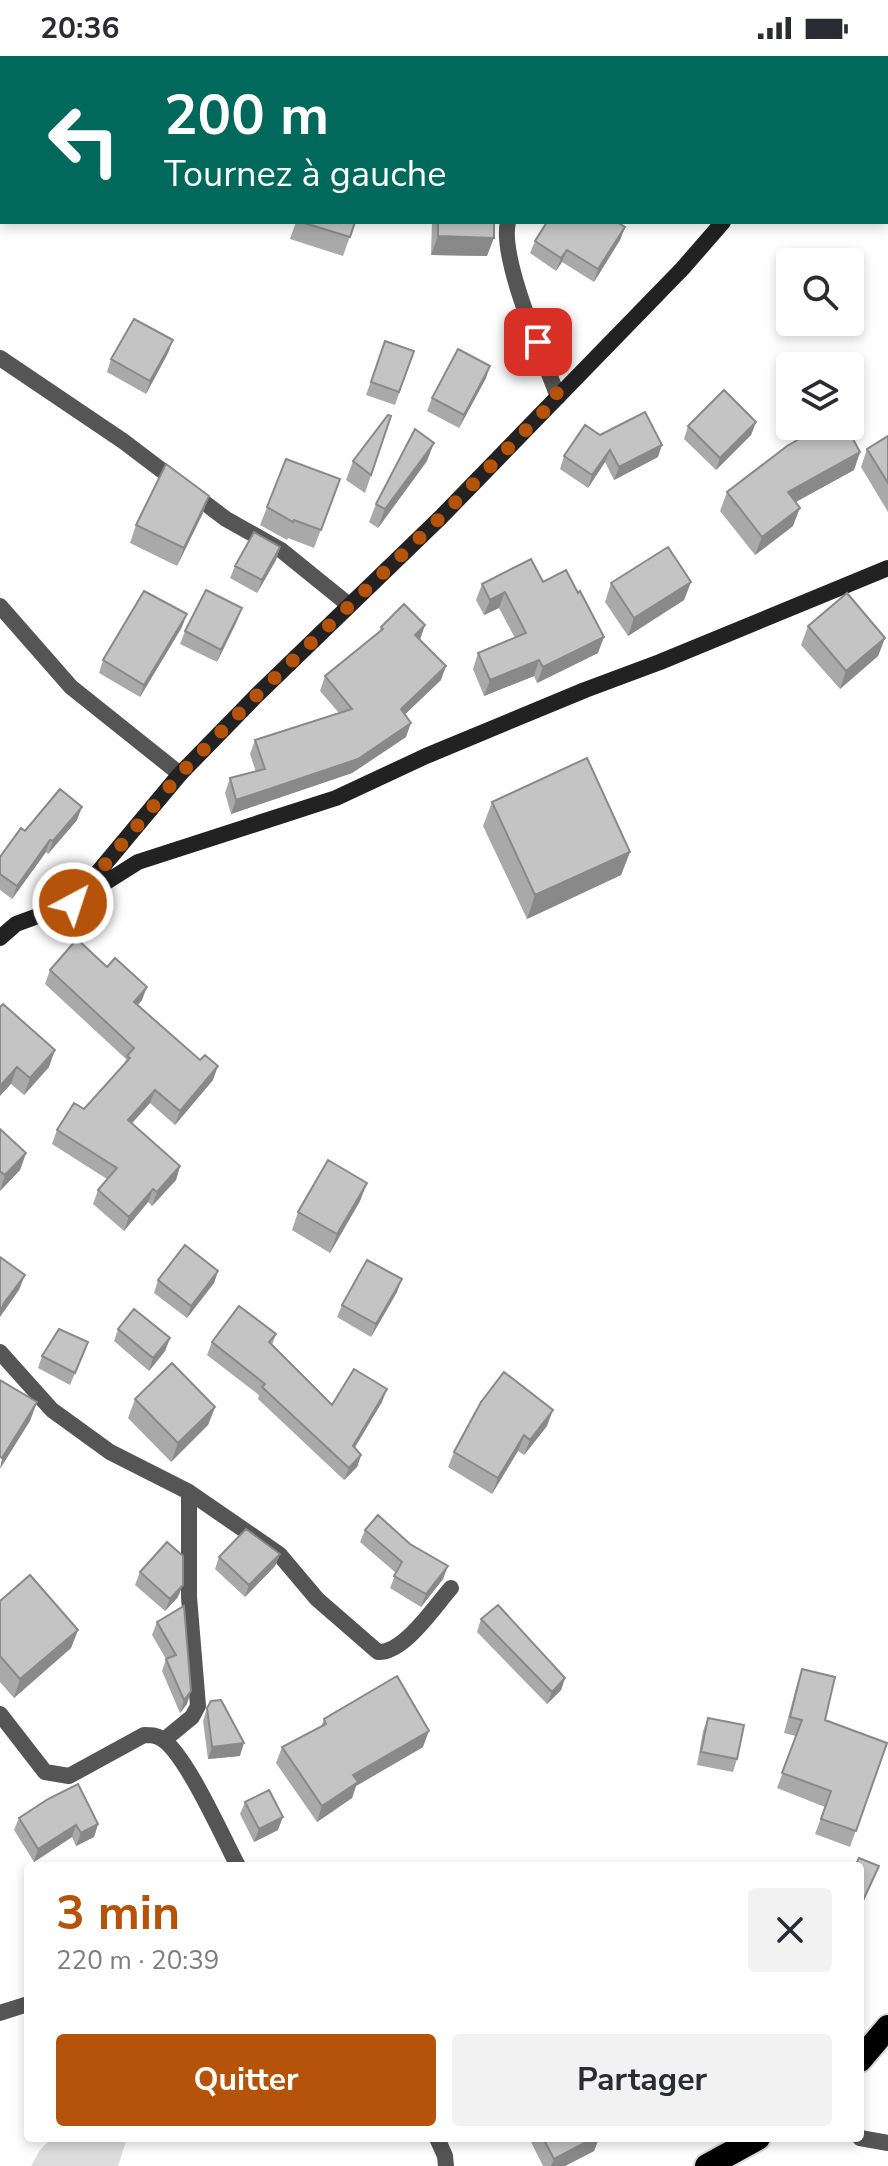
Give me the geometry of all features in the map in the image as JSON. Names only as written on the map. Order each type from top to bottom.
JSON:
[{"type":"highway","points":[[864,2055],[888,2027]]},
{"type":"highway","points":[[707,2166],[751,2142]]},
{"type":"main road","points":[[73,903],[180,774],[441,517],[721,224]]},
{"type":"main road","points":[[0,938],[16,924],[73,903],[138,862],[336,798],[426,756],[888,568]]},
{"type":"street","points":[[507,224],[505,232],[508,260],[558,397]]},
{"type":"street","points":[[0,358],[123,441],[226,519],[281,550],[349,605]]},
{"type":"street","points":[[0,606],[71,687],[180,774]]},
{"type":"street","points":[[0,1352],[52,1410],[110,1452],[189,1492],[279,1554],[317,1599],[378,1652],[388,1653],[400,1646],[451,1588]]},
{"type":"street","points":[[164,1740],[192,1717],[198,1706],[189,1597],[189,1492]]},
{"type":"street","points":[[0,1714],[45,1772],[57,1776],[69,1776],[144,1735],[154,1735],[164,1740],[180,1758],[236,1862]]},
{"type":"street","points":[[0,2013],[24,2005]]},
{"type":"street","points":[[864,2139],[888,2143]]},
{"type":"street","points":[[439,2142],[446,2166]]},
{"type":"shaded area","points":[[48,2142],[126,2142],[118,2166],[31,2166]]},
{"type":"building","points":[[308,224],[354,224],[350,237]]},
{"type":"building","points":[[438,224],[494,224],[494,238],[438,236]]},
{"type":"building","points":[[546,224],[620,224],[625,227],[598,269],[567,250],[561,258],[535,241]]},
{"type":"building","points":[[134,319],[173,340],[150,381],[111,359]]},
{"type":"building","points":[[385,341],[414,351],[399,392],[371,382]]},
{"type":"building","points":[[458,349],[490,366],[464,415],[432,398]]},
{"type":"building","points":[[724,390],[756,422],[720,458],[688,426]]},
{"type":"building","points":[[645,412],[662,445],[619,467],[610,450],[592,475],[564,456],[585,425],[600,435]]},
{"type":"building","points":[[388,415],[391,416],[371,475],[353,461]]},
{"type":"building","points":[[415,429],[434,443],[385,509],[376,504]]},
{"type":"building","points":[[888,436],[888,483],[867,449]]},
{"type":"building","points":[[798,440],[854,440],[860,452],[788,492],[800,508],[762,537],[727,492]]},
{"type":"building","points":[[286,459],[340,479],[321,530],[293,522],[267,507]]},
{"type":"building","points":[[166,464],[209,496],[184,548],[136,525]]},
{"type":"building","points":[[254,532],[280,547],[262,580],[235,566]]},
{"type":"building","points":[[668,547],[691,582],[634,618],[611,583]]},
{"type":"building","points":[[531,559],[543,582],[566,570],[604,637],[543,667],[539,660],[490,680],[478,653],[526,633],[505,592],[490,600],[482,584]]},
{"type":"building","points":[[206,590],[242,608],[221,650],[185,631]]},
{"type":"building","points":[[144,591],[187,614],[144,685],[103,660]]},
{"type":"building","points":[[847,593],[885,638],[846,671],[808,626]]},
{"type":"building","points":[[404,604],[425,625],[415,635],[446,666],[401,709],[411,723],[358,759],[236,800],[230,778],[265,769],[255,740],[352,709],[325,676],[383,629],[381,627]]},
{"type":"building","points":[[587,758],[630,852],[535,895],[492,802]]},
{"type":"building","points":[[60,789],[82,807],[53,841],[50,840],[17,886],[0,874],[0,857],[21,828],[25,831]]},
{"type":"building","points":[[77,939],[107,967],[115,958],[147,987],[134,1002],[200,1060],[205,1055],[218,1066],[180,1111],[155,1090],[128,1120],[180,1166],[157,1192],[153,1189],[129,1217],[98,1190],[117,1168],[57,1130],[74,1103],[84,1109],[130,1058],[127,1056],[134,1048],[50,970]]},
{"type":"building","points":[[3,1004],[55,1050],[30,1078],[17,1067],[0,1086],[0,1007]]},
{"type":"building","points":[[0,1129],[26,1153],[5,1175],[0,1172]]},
{"type":"building","points":[[328,1160],[367,1183],[337,1234],[298,1212]]},
{"type":"building","points":[[185,1245],[218,1271],[191,1306],[158,1280]]},
{"type":"building","points":[[0,1257],[25,1275],[0,1312]]},
{"type":"building","points":[[367,1260],[402,1279],[376,1324],[342,1305]]},
{"type":"building","points":[[239,1306],[276,1334],[269,1342],[332,1405],[354,1369],[387,1389],[353,1446],[361,1455],[349,1468],[262,1387],[265,1384],[212,1342]]},
{"type":"building","points":[[134,1309],[170,1338],[153,1358],[118,1329]]},
{"type":"building","points":[[59,1329],[88,1342],[75,1373],[42,1356]]},
{"type":"building","points":[[172,1363],[215,1407],[178,1443],[135,1399]]},
{"type":"building","points":[[504,1372],[553,1410],[530,1440],[524,1435],[498,1478],[454,1452],[481,1402]]},
{"type":"building","points":[[0,1380],[37,1402],[2,1458],[0,1457]]},
{"type":"building","points":[[378,1515],[410,1544],[448,1566],[426,1594],[394,1576],[402,1562],[365,1530]]},
{"type":"building","points":[[246,1529],[280,1554],[249,1585],[219,1557]]},
{"type":"building","points":[[167,1542],[183,1556],[183,1585],[170,1599],[140,1572]]},
{"type":"building","points":[[30,1575],[78,1630],[20,1679],[0,1656],[0,1601]]},
{"type":"building","points":[[498,1605],[565,1678],[552,1692],[481,1619]]},
{"type":"building","points":[[184,1606],[191,1691],[184,1700],[166,1659],[176,1655],[157,1622]]},
{"type":"building","points":[[802,1669],[835,1677],[825,1720],[887,1743],[856,1831],[821,1819],[831,1791],[782,1773],[802,1720],[790,1717]]},
{"type":"building","points":[[397,1676],[429,1731],[353,1775],[358,1782],[322,1806],[282,1747],[326,1724],[324,1719]]},
{"type":"building","points":[[221,1700],[244,1743],[212,1747],[207,1708],[211,1701]]},
{"type":"building","points":[[708,1718],[744,1725],[737,1759],[701,1752]]},
{"type":"building","points":[[78,1784],[98,1824],[81,1833],[76,1825],[38,1849],[19,1818]]},
{"type":"building","points":[[269,1790],[283,1817],[259,1829],[245,1802]]},
{"type":"building","points":[[859,1858],[879,1866],[864,1898],[864,1862],[857,1862]]},
{"type":"building","points":[[545,2142],[586,2142],[554,2159]]},
{"type":"route","points":[[73,903],[180,774],[558,397],[538,342]]}]
